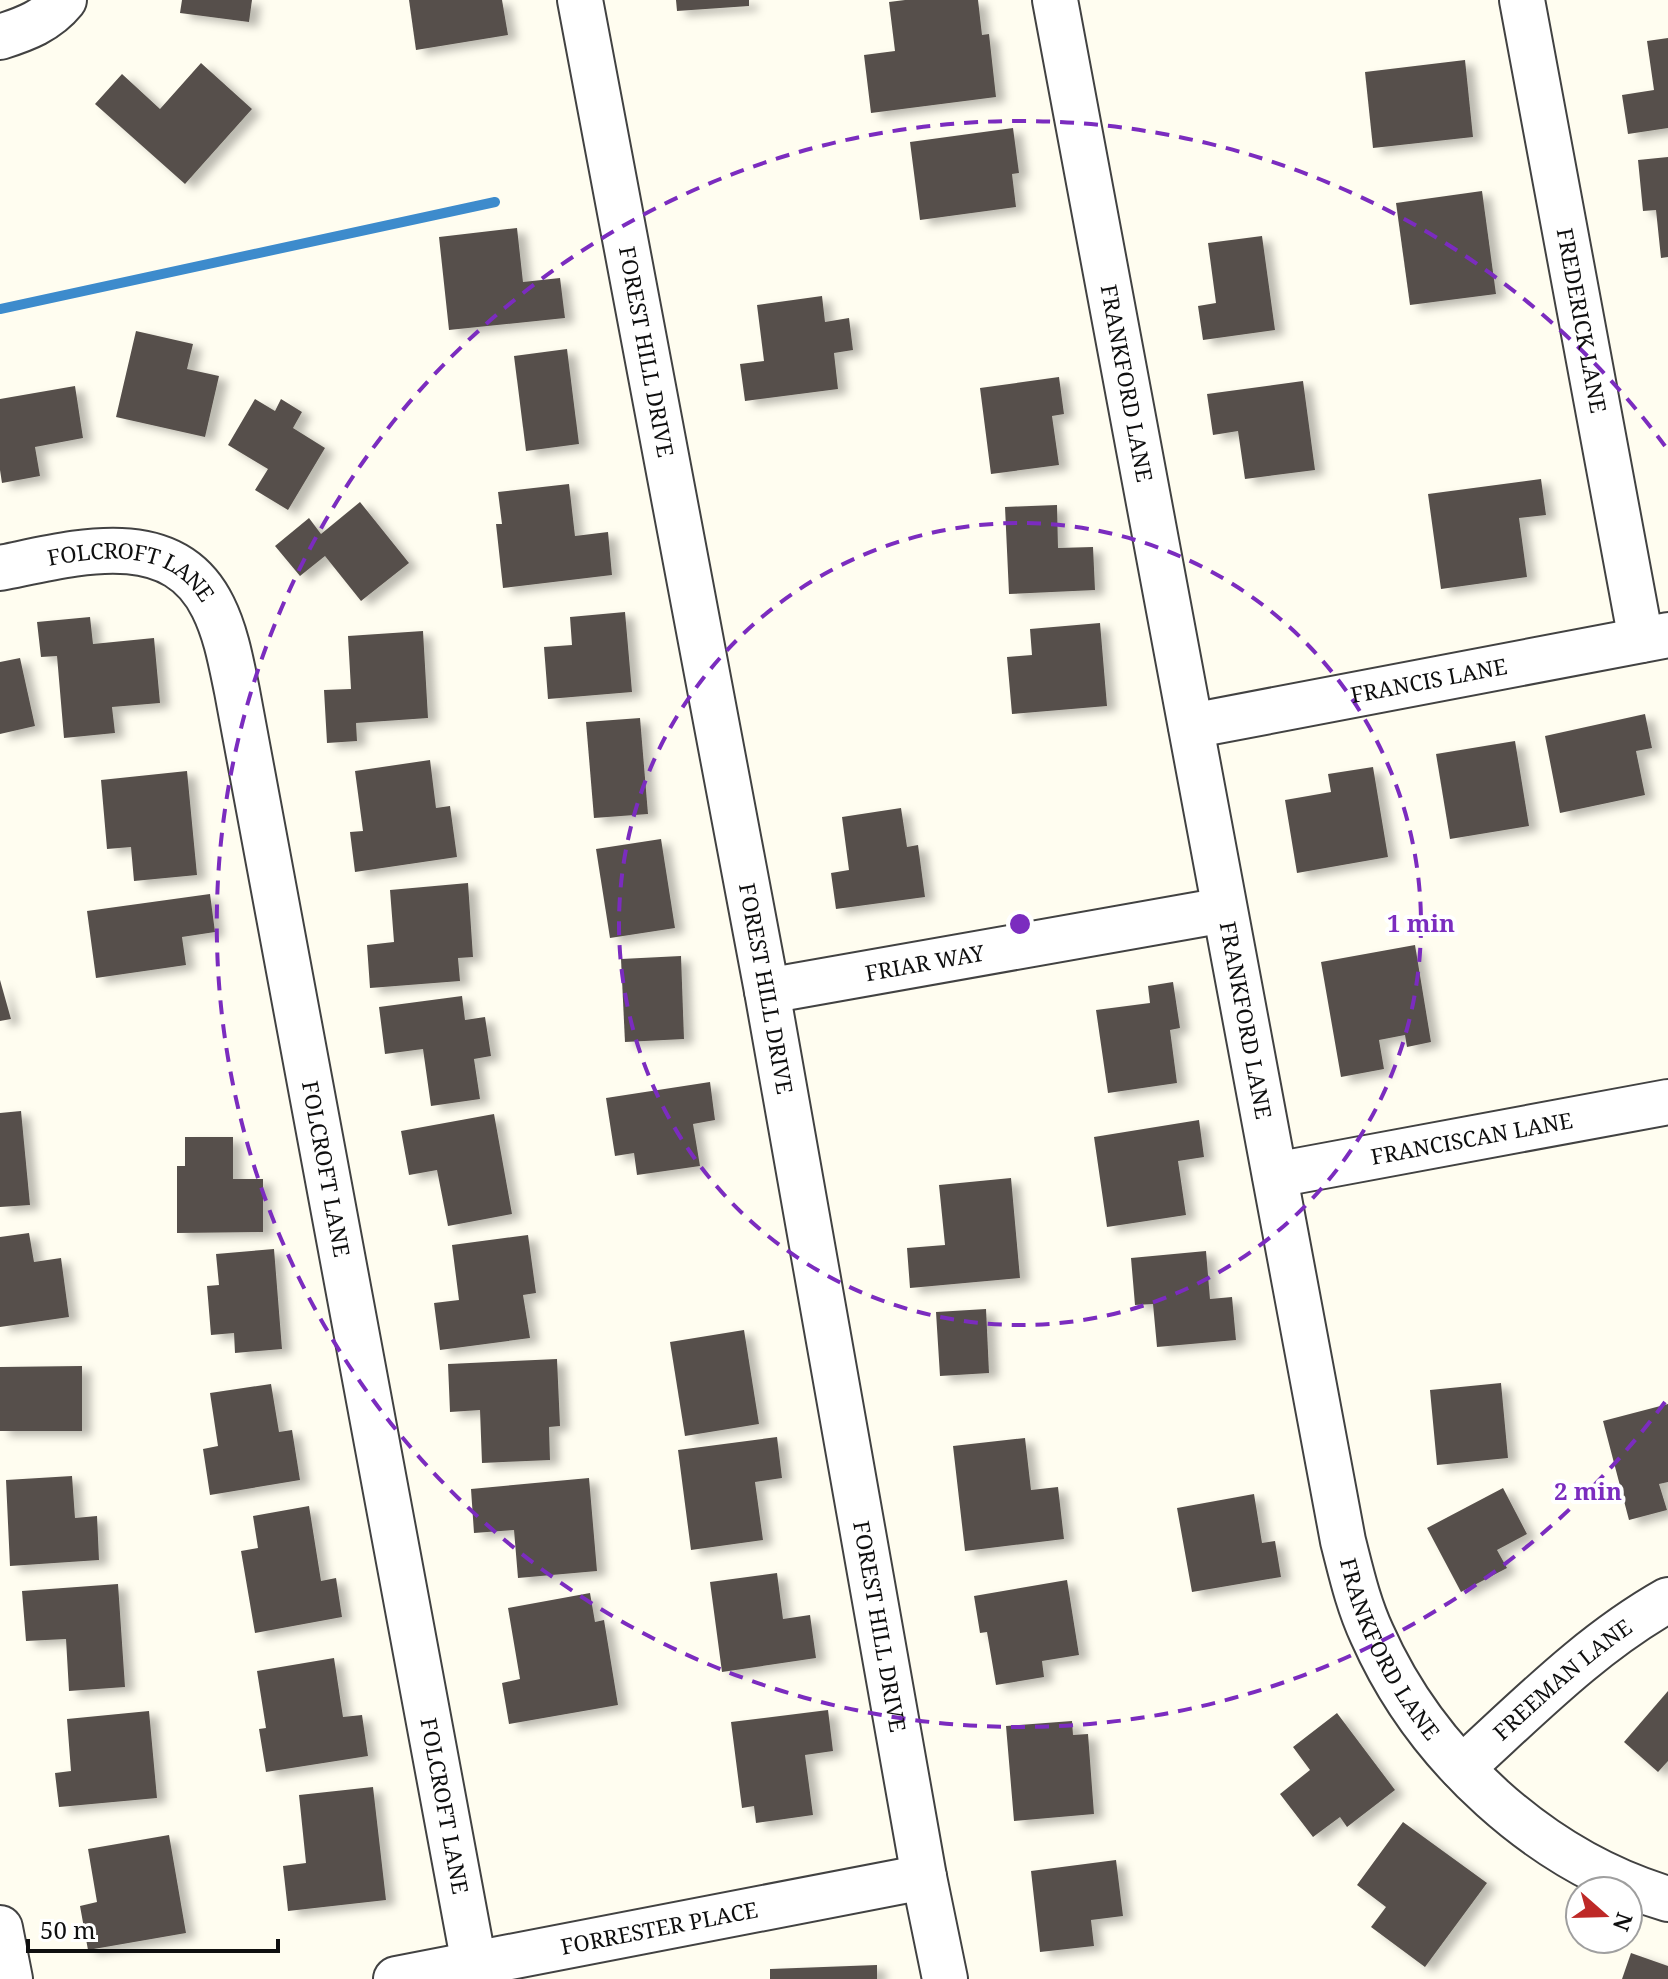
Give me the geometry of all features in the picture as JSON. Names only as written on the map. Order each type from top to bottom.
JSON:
[{"type":"street","points":[[0,37],[41,21],[56,11],[64,0]]},
{"type":"street","name":"FOREST HILL DRIVE","points":[[580,0],[767,991],[924,1877],[945,1979]]},
{"type":"street","name":"FRANKFORD LANE","points":[[1055,0],[1343,1541],[1362,1610],[1410,1703],[1462,1768],[1494,1800],[1522,1824],[1588,1866],[1668,1899]]},
{"type":"street","name":"FREDERICK LANE","points":[[1522,0],[1654,638]]},
{"type":"street","name":"FOLCROFT LANE","points":[[0,568],[100,551],[147,554],[173,564],[195,582],[212,603],[223,630],[243,722],[474,1964]]},
{"type":"street","name":"FRANCIS LANE","points":[[1191,726],[1654,638]]},
{"type":"street","name":"FRIAR WAY","points":[[767,991],[1224,910]]},
{"type":"street","name":"FRANCISCAN LANE","points":[[1275,1175],[1668,1102]]},
{"type":"street","name":"FREEMAN LANE","points":[[1462,1768],[1566,1671],[1620,1629],[1668,1600]]},
{"type":"street","name":"FORRESTER PLACE","points":[[396,1979],[924,1877]]},
{"type":"street","points":[[0,1928],[10,1979]]},
{"type":"building","points":[[182,0],[252,0],[249,22],[180,13]]},
{"type":"building","points":[[409,0],[502,0],[508,35],[416,50]]},
{"type":"building","points":[[676,0],[749,0],[749,6],[677,11]]},
{"type":"building","points":[[978,0],[982,35],[989,34],[996,97],[871,113],[864,55],[895,51],[889,2]]},
{"type":"building","points":[[1668,38],[1668,128],[1628,134],[1622,95],[1654,90],[1647,41]]},
{"type":"building","points":[[1465,60],[1473,137],[1373,148],[1365,72]]},
{"type":"building","points":[[201,63],[252,109],[185,184],[95,104],[122,74],[160,109]]},
{"type":"building","points":[[1013,128],[1019,173],[1012,174],[1016,207],[920,220],[910,142]]},
{"type":"building","points":[[1668,157],[1668,257],[1661,258],[1656,210],[1643,211],[1638,160]]},
{"type":"building","points":[[1482,191],[1496,294],[1410,305],[1396,203]]},
{"type":"building","points":[[517,228],[523,282],[560,278],[565,318],[449,330],[439,237]]},
{"type":"building","points":[[1262,236],[1275,330],[1203,340],[1198,306],[1216,303],[1208,243]]},
{"type":"building","points":[[822,296],[825,322],[849,318],[853,350],[834,353],[838,389],[745,401],[740,364],[764,361],[757,305]]},
{"type":"building","points":[[136,331],[193,344],[187,369],[219,376],[205,437],[116,417]]},
{"type":"building","points":[[567,349],[579,444],[526,451],[514,356]]},
{"type":"building","points":[[1059,377],[1064,414],[1052,416],[1059,465],[991,474],[980,388]]},
{"type":"building","points":[[1303,381],[1315,470],[1245,479],[1238,431],[1213,435],[1207,394]]},
{"type":"building","points":[[75,386],[83,438],[35,447],[40,476],[2,483],[0,399]]},
{"type":"building","points":[[255,399],[275,411],[281,399],[302,412],[293,428],[325,448],[288,510],[255,490],[268,469],[228,445]]},
{"type":"building","points":[[1541,479],[1546,515],[1519,518],[1527,577],[1441,589],[1428,494]]},
{"type":"building","points":[[569,484],[575,536],[608,532],[612,575],[503,588],[496,524],[502,524],[498,492]]},
{"type":"building","points":[[360,502],[409,563],[361,601],[325,556],[300,576],[275,546],[309,518],[321,534]]},
{"type":"building","points":[[1057,505],[1058,548],[1093,547],[1095,590],[1009,594],[1005,507]]},
{"type":"building","points":[[625,612],[632,692],[548,699],[544,647],[572,645],[570,617]]},
{"type":"building","points":[[90,617],[93,644],[154,638],[160,703],[112,707],[115,733],[64,738],[57,656],[41,657],[37,622]]},
{"type":"building","points":[[1100,623],[1107,706],[1012,714],[1007,657],[1032,655],[1030,629]]},
{"type":"building","points":[[423,631],[428,718],[356,723],[357,741],[327,743],[324,690],[351,689],[348,636]]},
{"type":"building","points":[[20,658],[35,726],[0,734],[0,662]]},
{"type":"building","points":[[1645,714],[1652,748],[1636,751],[1645,795],[1560,813],[1545,736]]},
{"type":"building","points":[[640,718],[648,814],[594,818],[586,722]]},
{"type":"building","points":[[1515,741],[1529,826],[1450,839],[1436,754]]},
{"type":"building","points":[[430,760],[436,808],[450,806],[457,857],[355,872],[350,832],[363,831],[355,771]]},
{"type":"building","points":[[1373,767],[1388,857],[1297,873],[1285,800],[1331,792],[1328,774]]},
{"type":"building","points":[[187,771],[197,875],[134,881],[131,847],[107,849],[101,780]]},
{"type":"building","points":[[901,808],[907,847],[918,845],[925,897],[836,909],[831,873],[849,870],[842,817]]},
{"type":"building","points":[[661,839],[675,928],[610,938],[596,849]]},
{"type":"building","points":[[468,883],[473,957],[458,958],[460,981],[370,988],[367,945],[394,942],[390,890]]},
{"type":"building","points":[[210,894],[215,932],[182,937],[186,965],[96,978],[87,911]]},
{"type":"building","points":[[1415,945],[1431,1042],[1407,1047],[1405,1035],[1379,1040],[1384,1069],[1341,1077],[1321,962]]},
{"type":"building","points":[[681,956],[684,1039],[625,1042],[621,959]]},
{"type":"building","points":[[0,980],[11,1019],[0,1021]]},
{"type":"building","points":[[1173,982],[1180,1028],[1170,1030],[1177,1083],[1108,1093],[1096,1010],[1150,1003],[1148,986]]},
{"type":"building","points":[[462,996],[465,1020],[485,1017],[491,1056],[474,1059],[480,1099],[431,1106],[423,1049],[385,1054],[379,1007]]},
{"type":"building","points":[[710,1082],[715,1120],[693,1124],[700,1166],[637,1175],[634,1153],[615,1156],[606,1098]]},
{"type":"building","points":[[21,1111],[30,1205],[0,1207],[0,1113]]},
{"type":"building","points":[[494,1114],[512,1214],[448,1226],[437,1170],[409,1175],[401,1131]]},
{"type":"building","points":[[1199,1120],[1204,1157],[1178,1161],[1186,1215],[1107,1227],[1094,1137]]},
{"type":"building","points":[[185,1137],[233,1137],[233,1179],[263,1179],[263,1232],[177,1233],[177,1166],[185,1166]]},
{"type":"building","points":[[1011,1178],[1020,1278],[910,1288],[907,1248],[945,1245],[939,1185]]},
{"type":"building","points":[[29,1233],[34,1262],[61,1258],[69,1317],[0,1327],[0,1237]]},
{"type":"building","points":[[528,1235],[536,1293],[523,1295],[530,1338],[440,1350],[434,1303],[459,1300],[452,1245]]},
{"type":"building","points":[[274,1249],[282,1349],[235,1353],[234,1333],[211,1335],[207,1286],[219,1285],[216,1254]]},
{"type":"building","points":[[1206,1251],[1210,1299],[1232,1297],[1236,1340],[1157,1347],[1153,1304],[1135,1305],[1131,1258]]},
{"type":"building","points":[[986,1309],[989,1373],[940,1376],[936,1312]]},
{"type":"building","points":[[744,1330],[759,1424],[685,1436],[670,1342]]},
{"type":"building","points":[[557,1359],[560,1426],[549,1427],[550,1460],[482,1463],[480,1410],[450,1412],[448,1364]]},
{"type":"building","points":[[82,1366],[82,1431],[0,1431],[0,1367]]},
{"type":"building","points":[[1501,1383],[1508,1458],[1437,1465],[1430,1390]]},
{"type":"building","points":[[271,1384],[279,1432],[292,1430],[300,1480],[210,1495],[203,1449],[218,1446],[210,1393]]},
{"type":"building","points":[[1668,1404],[1668,1482],[1659,1484],[1667,1510],[1629,1520],[1603,1421]]},
{"type":"building","points":[[777,1437],[782,1478],[755,1482],[763,1540],[691,1550],[678,1450]]},
{"type":"building","points":[[1025,1438],[1031,1490],[1058,1487],[1064,1539],[965,1551],[953,1446]]},
{"type":"building","points":[[72,1476],[75,1518],[97,1516],[99,1560],[10,1566],[6,1480]]},
{"type":"building","points":[[589,1478],[597,1571],[518,1578],[514,1530],[474,1533],[471,1489]]},
{"type":"building","points":[[1503,1488],[1527,1534],[1497,1550],[1507,1568],[1461,1592],[1427,1528]]},
{"type":"building","points":[[1254,1494],[1262,1543],[1275,1541],[1281,1577],[1192,1592],[1177,1508]]},
{"type":"building","points":[[309,1506],[321,1581],[336,1578],[342,1617],[255,1633],[241,1551],[258,1548],[253,1516]]},
{"type":"building","points":[[777,1573],[783,1619],[810,1615],[816,1658],[722,1672],[710,1582]]},
{"type":"building","points":[[1067,1580],[1079,1655],[1042,1661],[1044,1677],[996,1685],[987,1632],[980,1633],[974,1596]]},
{"type":"building","points":[[118,1584],[125,1687],[69,1691],[66,1639],[26,1641],[22,1591]]},
{"type":"building","points":[[590,1593],[595,1622],[604,1620],[618,1705],[509,1724],[502,1683],[520,1679],[508,1608]]},
{"type":"building","points":[[334,1658],[343,1717],[362,1715],[368,1756],[266,1772],[259,1729],[266,1728],[257,1671]]},
{"type":"building","points":[[1668,1691],[1668,1761],[1658,1772],[1624,1742]]},
{"type":"building","points":[[828,1710],[833,1751],[805,1755],[813,1815],[756,1823],[754,1806],[742,1808],[731,1722]]},
{"type":"building","points":[[149,1711],[157,1798],[59,1807],[55,1773],[71,1771],[67,1719]]},
{"type":"building","points":[[1337,1713],[1395,1790],[1347,1827],[1340,1817],[1313,1837],[1280,1794],[1310,1770],[1293,1747]]},
{"type":"building","points":[[1072,1721],[1073,1735],[1088,1734],[1094,1814],[1014,1821],[1006,1726]]},
{"type":"building","points":[[373,1787],[386,1900],[288,1911],[283,1866],[306,1863],[299,1795]]},
{"type":"building","points":[[1403,1822],[1487,1883],[1425,1967],[1371,1927],[1386,1907],[1357,1885]]},
{"type":"building","points":[[169,1835],[186,1933],[88,1950],[80,1906],[97,1902],[88,1849]]},
{"type":"building","points":[[1116,1860],[1123,1916],[1091,1920],[1094,1946],[1040,1952],[1031,1871]]},
{"type":"building","points":[[1630,1955],[1668,1966],[1668,1979],[1622,1979]]},
{"type":"building","points":[[877,1965],[877,1979],[770,1979],[770,1969]]},
{"type":"waterway","points":[[0,309],[495,202]]}]
